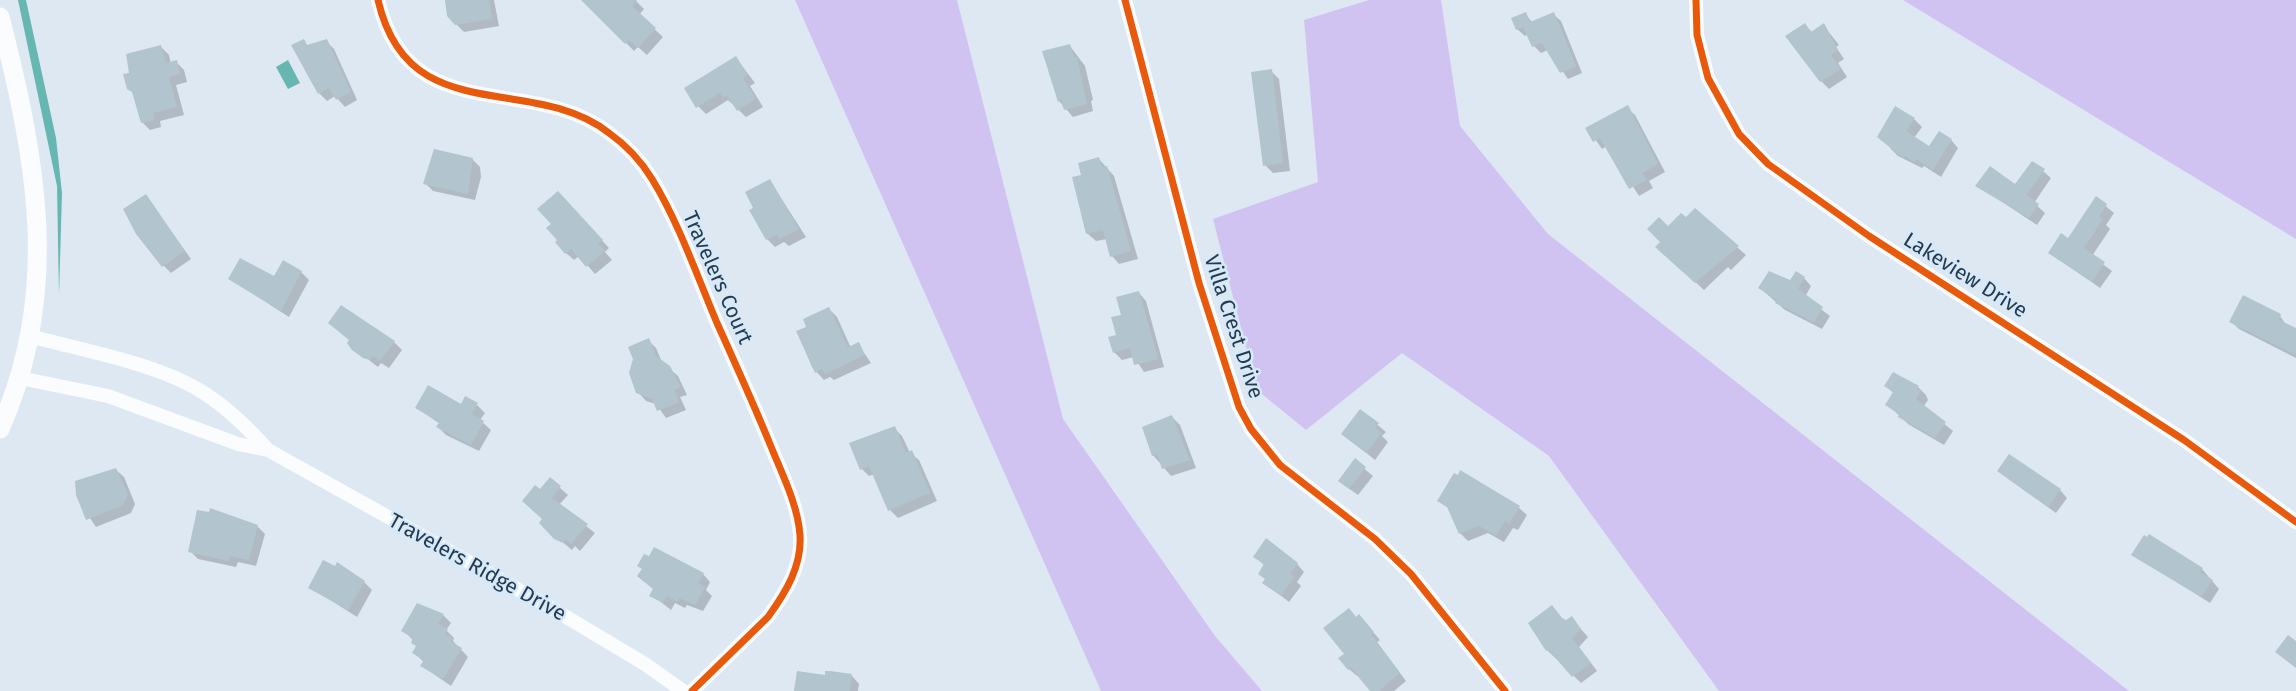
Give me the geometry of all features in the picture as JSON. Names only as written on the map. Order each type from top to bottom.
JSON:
[{"type":"main road","points":[[0,17],[22,111],[37,202],[37,280],[30,336],[20,378],[0,429]]},
{"type":"street","name":"Travelers Court","points":[[378,0],[387,28],[401,51],[428,75],[473,94],[555,106],[597,124],[642,165],[669,212],[775,456],[799,532],[794,572],[778,603],[768,617],[692,691]]},
{"type":"street","name":"Villa Crest Drive","points":[[1125,0],[1199,283],[1239,407],[1251,429],[1280,465],[1375,539],[1411,574],[1505,691]]},
{"type":"street","name":"Lakeview Drive","points":[[1696,0],[1697,35],[1708,78],[1739,134],[1768,164],[1870,236],[2174,434],[2296,522]]},
{"type":"street","name":"Travelers Ridge Drive","points":[[30,336],[183,382],[223,407],[268,450],[573,621],[645,664],[683,691]]},
{"type":"street","name":"Travelers Ridge Drive","points":[[20,378],[72,386],[117,398],[238,444],[268,450]]},
{"type":"shaded area","points":[[18,0],[26,0],[56,138],[62,193],[59,295],[57,186]]},
{"type":"shaded area","points":[[795,0],[957,0],[1063,419],[1215,636],[1262,691],[1101,691]]},
{"type":"shaded area","points":[[1369,0],[1441,0],[1460,126],[1548,234],[2129,691],[1719,691],[1549,456],[1402,353],[1306,430],[1257,390],[1213,219],[1318,182],[1304,20]]},
{"type":"shaded area","points":[[1903,0],[2296,0],[2296,239]]},
{"type":"shaded area","points":[[288,60],[300,83],[288,89],[276,67]]},
{"type":"building","points":[[445,0],[489,0],[492,19],[455,25],[447,16]]},
{"type":"building","points":[[581,0],[637,0],[632,6],[656,28],[638,48],[629,40],[625,44]]},
{"type":"building","points":[[1526,12],[1530,22],[1554,12],[1576,66],[1560,73],[1542,43],[1532,47],[1523,27],[1516,30],[1511,18]]},
{"type":"building","points":[[1805,23],[1811,32],[1824,23],[1838,50],[1831,55],[1841,69],[1820,82],[1785,36]]},
{"type":"building","points":[[304,39],[307,45],[327,39],[351,92],[336,100],[329,88],[318,94],[291,45]]},
{"type":"building","points":[[1070,44],[1074,57],[1077,57],[1087,104],[1064,110],[1061,100],[1058,102],[1042,51]]},
{"type":"building","points":[[161,45],[166,63],[177,60],[180,74],[169,77],[177,107],[153,113],[155,120],[141,123],[132,92],[127,89],[123,74],[129,73],[126,54]]},
{"type":"building","points":[[736,56],[748,75],[743,78],[756,99],[737,111],[727,95],[723,98],[720,93],[696,108],[684,88]]},
{"type":"building","points":[[1272,69],[1283,163],[1263,166],[1251,72]]},
{"type":"building","points":[[1628,105],[1658,164],[1642,173],[1647,180],[1629,189],[1600,138],[1593,142],[1585,128]]},
{"type":"building","points":[[1895,106],[1915,118],[1906,131],[1929,146],[1939,131],[1952,139],[1933,170],[1916,159],[1914,162],[1905,156],[1903,158],[1877,137]]},
{"type":"building","points":[[434,149],[473,158],[468,194],[423,184]]},
{"type":"building","points":[[1099,157],[1102,167],[1107,166],[1131,251],[1110,257],[1103,230],[1086,234],[1072,177],[1081,175],[1078,163]]},
{"type":"building","points":[[2032,161],[2045,169],[2026,195],[2039,204],[2029,218],[1975,186],[1990,166],[2015,184]]},
{"type":"building","points":[[770,179],[799,229],[779,239],[777,234],[766,240],[749,210],[753,208],[745,192]]},
{"type":"building","points":[[558,191],[603,240],[598,243],[605,251],[586,267],[571,249],[565,254],[546,228],[551,224],[537,209]]},
{"type":"building","points":[[146,194],[185,251],[162,267],[136,234],[123,209]]},
{"type":"building","points":[[2096,196],[2107,204],[2099,217],[2103,219],[2084,248],[2105,262],[2092,282],[2048,253],[2061,233],[2068,238]]},
{"type":"building","points":[[1695,208],[1739,246],[1695,283],[1655,247],[1660,242],[1647,229],[1659,217],[1668,226],[1681,213],[1686,217]]},
{"type":"building","points":[[240,258],[274,276],[283,260],[302,271],[281,311],[228,279]]},
{"type":"building","points":[[1769,271],[1790,280],[1796,271],[1805,277],[1798,289],[1823,307],[1814,322],[1775,303],[1777,300],[1758,288]]},
{"type":"building","points":[[1139,291],[1158,359],[1134,365],[1130,348],[1113,353],[1108,337],[1116,335],[1111,317],[1121,315],[1116,297]]},
{"type":"building","points":[[2243,295],[2281,314],[2279,320],[2296,328],[2296,355],[2229,322]]},
{"type":"building","points":[[341,305],[395,341],[380,361],[373,356],[370,360],[363,358],[352,350],[347,343],[349,340],[328,323]]},
{"type":"building","points":[[829,307],[848,347],[859,342],[865,355],[825,374],[822,369],[815,373],[796,331],[806,327],[803,319]]},
{"type":"building","points":[[649,338],[656,356],[670,366],[681,387],[674,390],[679,402],[657,411],[652,399],[636,393],[629,373],[633,359],[628,347]]},
{"type":"building","points":[[1893,372],[1919,386],[1917,389],[1921,391],[1916,399],[1946,422],[1935,438],[1898,417],[1899,414],[1885,405],[1893,392],[1884,386]]},
{"type":"building","points":[[428,385],[461,404],[465,396],[478,403],[472,414],[484,421],[471,445],[436,427],[439,423],[415,408]]},
{"type":"building","points":[[1360,409],[1379,423],[1375,428],[1382,433],[1366,453],[1341,434]]},
{"type":"building","points":[[1172,415],[1190,460],[1162,469],[1157,454],[1152,456],[1142,427]]},
{"type":"building","points":[[895,426],[906,453],[912,450],[930,493],[888,511],[869,466],[860,470],[849,443]]},
{"type":"building","points":[[2009,454],[2061,489],[2048,507],[1997,471]]},
{"type":"building","points":[[1355,458],[1366,467],[1349,489],[1338,481]]},
{"type":"building","points":[[116,468],[128,495],[123,505],[86,520],[76,495],[75,481]]},
{"type":"building","points":[[1460,470],[1520,506],[1509,524],[1505,521],[1496,536],[1479,526],[1459,534],[1447,507],[1437,501],[1454,473],[1458,475]]},
{"type":"building","points":[[550,477],[561,486],[552,498],[588,524],[571,544],[566,540],[563,543],[554,539],[539,523],[542,519],[522,501],[535,485],[540,489]]},
{"type":"building","points":[[210,508],[258,525],[249,560],[230,556],[229,561],[188,552],[197,510],[209,512]]},
{"type":"building","points":[[2149,534],[2203,568],[2200,572],[2213,580],[2201,597],[2131,555],[2144,535],[2147,537]]},
{"type":"building","points":[[1266,538],[1298,563],[1290,574],[1294,577],[1281,596],[1262,583],[1265,579],[1258,574],[1264,564],[1253,557]]},
{"type":"building","points":[[654,547],[704,573],[698,583],[705,587],[695,605],[679,598],[677,602],[667,596],[663,603],[649,596],[653,589],[637,576],[642,569],[637,566],[644,554],[649,556]]},
{"type":"building","points":[[323,560],[335,566],[337,562],[365,581],[348,610],[308,588]]},
{"type":"building","points":[[417,603],[444,614],[438,624],[448,629],[445,634],[453,639],[451,642],[462,648],[443,679],[420,666],[424,660],[412,653],[416,646],[411,643],[413,638],[401,631]]},
{"type":"building","points":[[1552,605],[1562,618],[1566,620],[1572,616],[1581,629],[1572,638],[1591,663],[1572,677],[1548,649],[1546,651],[1528,623]]},
{"type":"building","points":[[1349,608],[1356,617],[1359,614],[1374,632],[1371,634],[1400,673],[1379,691],[1370,691],[1351,668],[1348,670],[1338,658],[1344,654],[1323,628]]},
{"type":"building","points":[[2288,635],[2296,641],[2296,668],[2275,652]]},
{"type":"building","points":[[797,671],[825,675],[825,671],[852,674],[850,691],[794,691]]},
{"type":"cycle path","points":[[378,0],[393,41],[416,67],[444,84],[578,115],[609,133],[633,154],[648,172],[679,232],[785,480],[800,535],[796,568],[775,608],[692,691]]},
{"type":"cycle path","points":[[1125,0],[1199,283],[1239,407],[1251,429],[1280,465],[1375,539],[1411,574],[1505,691]]},
{"type":"cycle path","points":[[1696,0],[1697,35],[1708,78],[1739,134],[1768,164],[1869,236],[2184,440],[2296,522]]}]
